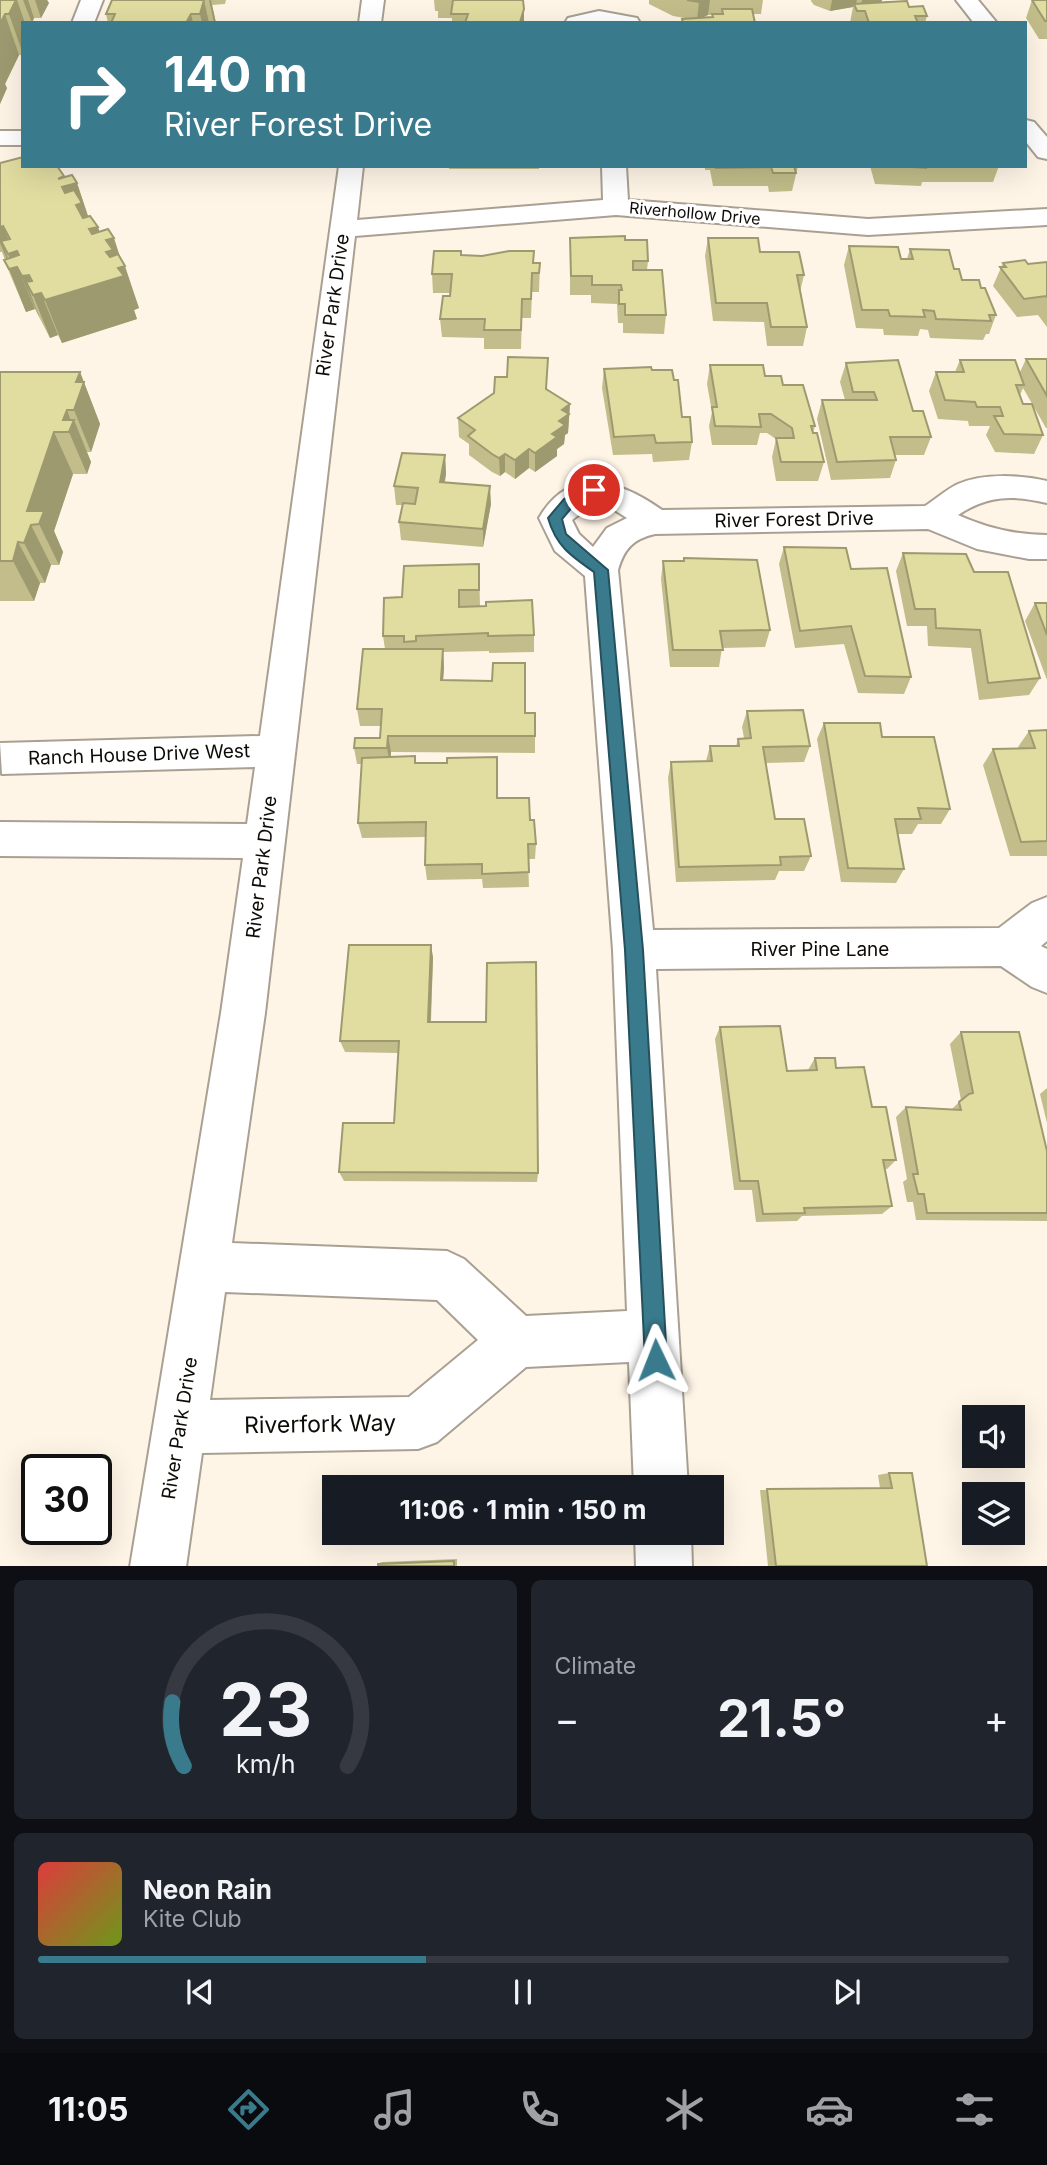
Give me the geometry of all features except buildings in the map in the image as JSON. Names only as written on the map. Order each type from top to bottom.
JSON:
[{"type":"street","points":[[84,21],[92,0]]},
{"type":"street","points":[[370,21],[373,0]]},
{"type":"street","points":[[967,0],[984,21]]},
{"type":"street","points":[[584,21],[599,17],[619,21]]},
{"type":"street","points":[[1027,128],[1047,152]]},
{"type":"street","points":[[0,138],[21,138]]},
{"type":"street","name":"River Park Drive","points":[[158,1566],[243,1013],[351,168]]},
{"type":"street","points":[[614,168],[615,207]]},
{"type":"street","name":"Riverhollow Drive","points":[[342,229],[615,207],[868,227],[1047,217]]},
{"type":"street","points":[[932,517],[969,492],[1021,486],[1047,492]]},
{"type":"street","points":[[655,522],[621,497],[594,490],[569,502],[555,518],[559,536],[577,554],[601,570],[634,950],[660,1475]]},
{"type":"street","name":"River Forest Drive","points":[[601,570],[607,547],[632,527],[655,522],[932,517],[977,537],[1029,547],[1047,547]]},
{"type":"street","name":"Ranch House Drive West","points":[[1,754],[276,751]]},
{"type":"street","points":[[0,839],[264,841]]},
{"type":"street","points":[[1047,916],[1007,947],[1047,973]]},
{"type":"street","name":"River Pine Lane","points":[[634,950],[1007,947]]},
{"type":"street","points":[[204,1267],[447,1276],[516,1342],[655,1335]]},
{"type":"street","name":"Riverfork Way","points":[[179,1427],[418,1423],[516,1342]]},
{"type":"street","points":[[663,1545],[664,1566]]},
{"type":"route","points":[[594,490],[569,502],[555,518],[559,536],[577,554],[601,570],[634,950],[656,1360]]}]
